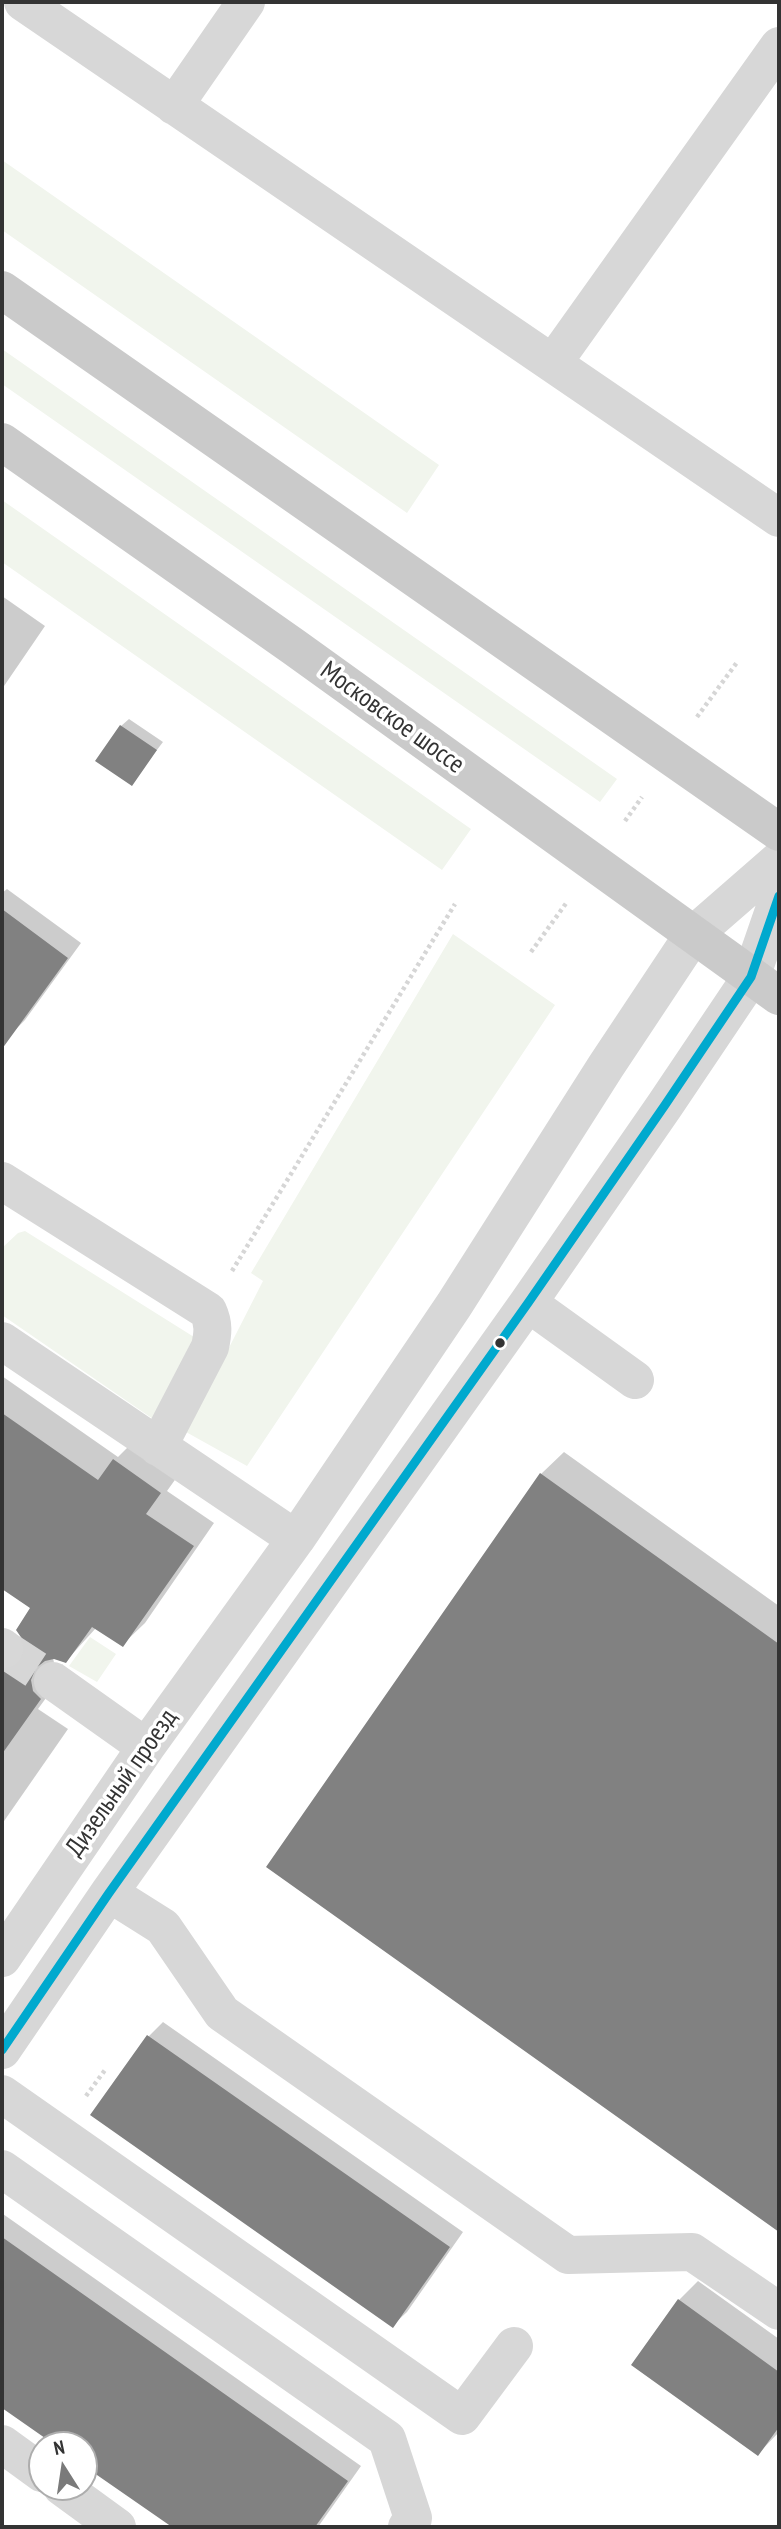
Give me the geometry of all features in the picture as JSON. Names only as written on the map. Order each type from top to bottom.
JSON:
[{"type":"main road","points":[[2,290],[779,832]]},
{"type":"main road","name":"Московское шоссе","points":[[2,442],[283,639],[765,987]]},
{"type":"street","points":[[23,2],[779,518]]},
{"type":"street","points":[[174,106],[246,2]]},
{"type":"street","points":[[553,363],[779,46]]},
{"type":"street","name":"Дизельный проезд","points":[[2,1958],[146,1747],[296,1539],[454,1305],[693,935],[779,860]]},
{"type":"street","name":"Дизельный проезд","points":[[2,2050],[109,1894],[528,1303],[765,987],[779,895]]},
{"type":"street","points":[[2,1181],[208,1311],[213,1321],[214,1333],[210,1347],[158,1447]]},
{"type":"street","points":[[528,1303],[635,1380]]},
{"type":"street","points":[[2,1342],[296,1539]]},
{"type":"street","points":[[53,1681],[146,1747]]},
{"type":"street","points":[[109,1894],[163,1927],[222,2013],[568,2255],[692,2252],[779,2311]]},
{"type":"street","points":[[2,2094],[462,2416],[514,2346]]},
{"type":"street","points":[[2,2169],[387,2439],[413,2518],[407,2527]]},
{"type":"street","points":[[2,2444],[28,2463]]},
{"type":"street","points":[[81,2501],[117,2527]]},
{"type":"path","points":[[697,718],[738,661]]},
{"type":"path","points":[[625,821],[642,797]]},
{"type":"path","points":[[531,952],[569,898]]},
{"type":"path","points":[[208,1311],[455,904]]},
{"type":"shaded area","points":[[2,160],[439,465],[407,513],[2,230]]},
{"type":"shaded area","points":[[2,349],[617,779],[600,802],[2,384]]},
{"type":"shaded area","points":[[2,500],[471,829],[442,870],[2,562]]},
{"type":"shaded area","points":[[453,934],[555,1005],[247,1466],[186,1432],[263,1281],[251,1273]]},
{"type":"shaded area","points":[[25,1231],[194,1337],[153,1419],[2,1315],[2,1248],[18,1233]]},
{"type":"shaded area","points":[[90,1637],[116,1654],[97,1682],[69,1666]]},
{"type":"building","points":[[120,725],[157,750],[132,786],[95,761]]},
{"type":"building","points":[[2,909],[68,958],[2,1049]]},
{"type":"building","points":[[2,1413],[98,1480],[113,1459],[161,1493],[146,1514],[194,1546],[123,1647],[92,1627],[66,1663],[54,1659],[45,1661],[36,1668],[31,1680],[33,1691],[41,1699],[2,1754],[2,1670],[10,1670],[19,1665],[25,1655],[25,1643],[16,1630],[30,1608],[2,1589]]},
{"type":"building","points":[[540,1473],[779,1644],[779,2232],[266,1867]]},
{"type":"building","points":[[147,2035],[450,2247],[393,2328],[90,2115]]},
{"type":"building","points":[[2,2237],[348,2481],[315,2527],[172,2527],[98,2476],[98,2431],[35,2431],[2,2408]]},
{"type":"building","points":[[678,2299],[779,2372],[779,2427],[758,2456],[631,2365]]},
{"type":"tunnel","points":[[4,1649],[53,1681]]},
{"type":"transit line","points":[[2,2050],[109,1893],[528,1303],[665,1105],[751,977],[779,896]]}]
